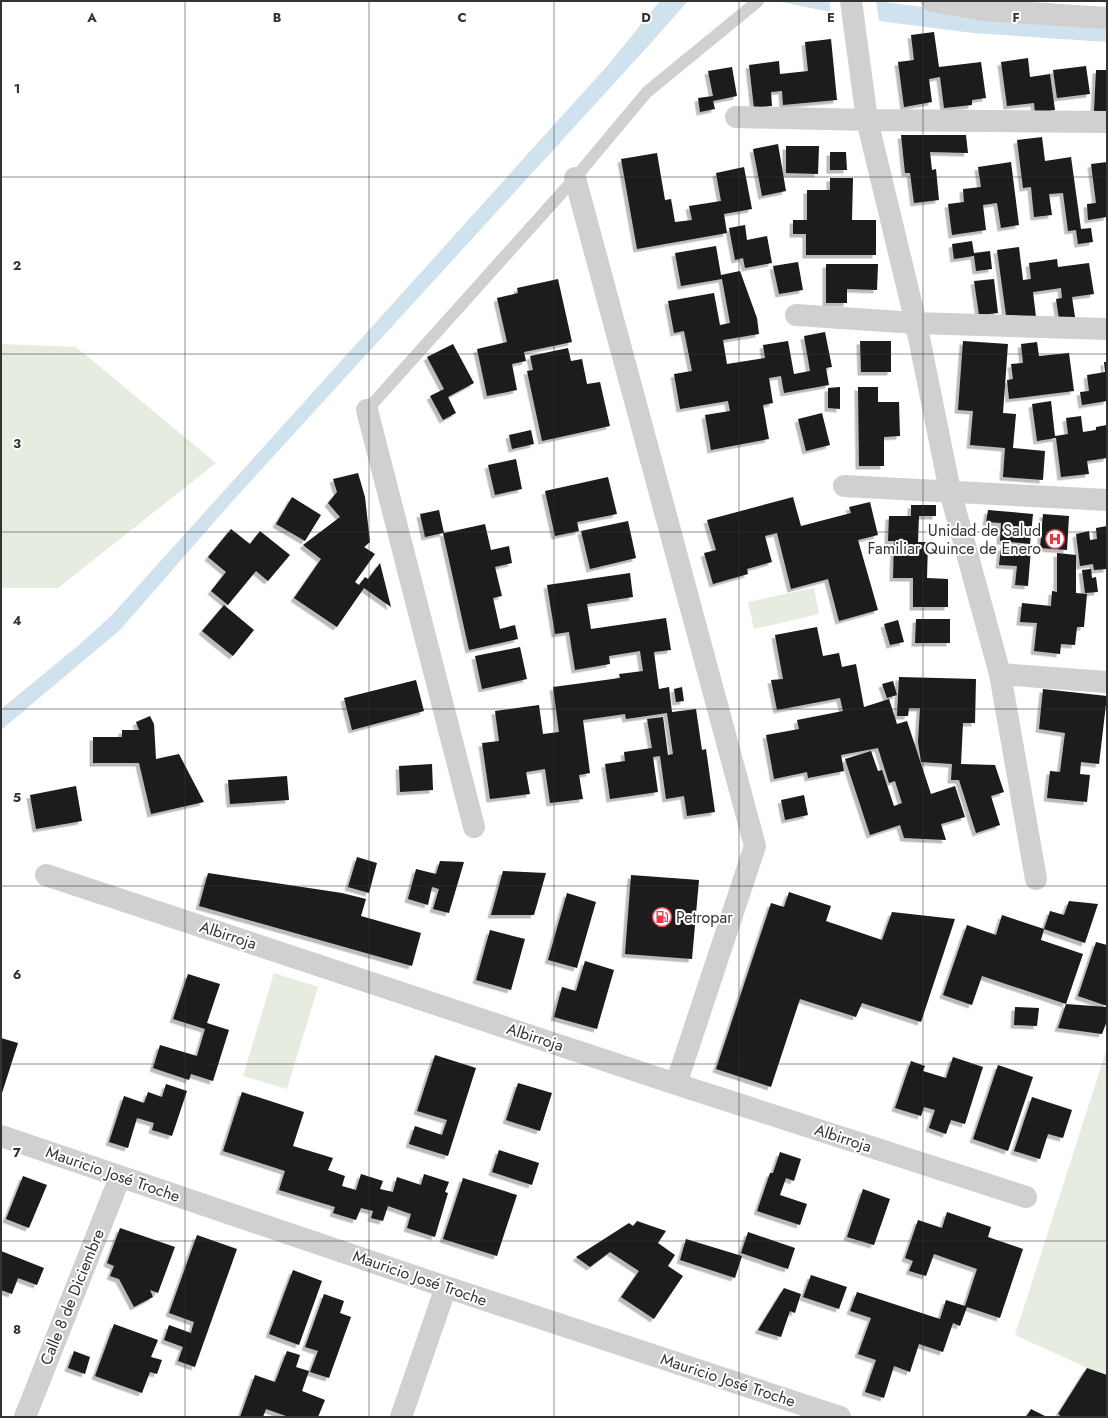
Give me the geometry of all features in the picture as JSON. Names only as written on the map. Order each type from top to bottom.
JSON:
[{"type":"street","points":[[851,1],[867,120],[916,323],[950,491],[1000,674],[1036,879]]},
{"type":"street","points":[[932,1],[983,10],[1107,18]]},
{"type":"street","points":[[736,117],[867,120],[1107,122]]},
{"type":"street","points":[[575,178],[755,846],[676,1084]]},
{"type":"street","points":[[796,315],[916,323],[1107,330]]},
{"type":"street","points":[[367,410],[474,827]]},
{"type":"street","points":[[844,486],[1107,500]]},
{"type":"street","points":[[1000,674],[1107,682]]},
{"type":"street","name":"Albirroja","points":[[46,875],[676,1084],[1026,1197]]},
{"type":"street","name":"Mauricio José Troche","points":[[1,1136],[446,1287],[840,1417]]},
{"type":"street","name":"Calle 8 de Diciembre","points":[[25,1417],[120,1177]]},
{"type":"street","points":[[401,1417],[446,1287]]},
{"type":"lane","points":[[367,410],[575,178],[647,92],[758,1]]},
{"type":"shaded area","points":[[1,344],[76,347],[216,463],[58,588],[1,588]]},
{"type":"shaded area","points":[[814,588],[819,614],[754,629],[748,602]]},
{"type":"shaded area","points":[[274,973],[318,987],[287,1089],[243,1076]]},
{"type":"shaded area","points":[[1107,1048],[1107,1417],[1076,1417],[1092,1370],[1015,1335]]},
{"type":"water","points":[[660,1],[688,1],[229,505],[120,630],[1,730],[1,709],[79,645],[111,616],[608,65]]},
{"type":"water","points":[[829,1],[831,12],[781,2]]},
{"type":"water","points":[[876,1],[971,13],[1107,21],[1107,42],[973,33],[879,21]]},
{"type":"building","points":[[934,32],[939,67],[981,62],[986,98],[972,100],[972,105],[944,108],[940,77],[929,79],[932,102],[904,107],[898,62],[914,60],[911,35]]},
{"type":"building","points":[[831,39],[837,100],[783,105],[782,91],[771,92],[772,106],[754,108],[749,65],[779,61],[780,74],[808,71],[805,42]]},
{"type":"building","points":[[1028,58],[1030,77],[1050,74],[1055,110],[1035,113],[1034,103],[1007,106],[1001,62]]},
{"type":"building","points":[[1086,66],[1090,94],[1057,98],[1053,70]]},
{"type":"building","points":[[732,67],[737,96],[713,101],[715,109],[700,112],[698,98],[713,96],[708,71]]},
{"type":"building","points":[[1096,70],[1107,70],[1107,112],[1094,111]]},
{"type":"building","points":[[901,135],[966,135],[968,153],[930,152],[932,170],[936,169],[939,200],[914,203],[910,173],[905,173]]},
{"type":"building","points":[[1042,137],[1045,161],[1071,157],[1081,229],[1091,228],[1093,242],[1078,244],[1076,230],[1068,231],[1063,193],[1049,194],[1052,215],[1034,217],[1031,187],[1023,188],[1017,140]]},
{"type":"building","points":[[778,144],[786,191],[762,196],[753,149]]},
{"type":"building","points":[[786,146],[819,146],[818,174],[786,173]]},
{"type":"building","points":[[830,152],[846,152],[847,170],[830,170]]},
{"type":"building","points":[[657,153],[665,200],[671,199],[675,222],[692,220],[689,206],[721,201],[716,173],[744,167],[752,209],[724,214],[727,233],[637,249],[621,159]]},
{"type":"building","points":[[1011,162],[1019,225],[1001,228],[997,203],[983,205],[986,230],[952,235],[948,204],[964,202],[963,189],[981,187],[978,167]]},
{"type":"building","points":[[1107,162],[1107,217],[1088,220],[1087,204],[1096,203],[1091,164]]},
{"type":"building","points":[[830,178],[853,178],[852,220],[876,220],[876,255],[806,255],[806,234],[793,234],[793,220],[807,220],[807,190],[830,190]]},
{"type":"building","points":[[745,225],[747,240],[767,236],[772,263],[745,268],[743,258],[735,260],[729,228]]},
{"type":"building","points":[[972,241],[974,253],[990,251],[992,269],[976,271],[974,256],[954,259],[952,244]]},
{"type":"building","points":[[716,246],[721,275],[740,271],[757,318],[759,334],[723,340],[727,364],[765,358],[763,345],[788,341],[794,374],[810,371],[804,336],[825,332],[832,367],[826,368],[829,385],[784,393],[781,376],[769,378],[773,403],[763,405],[769,439],[711,450],[705,415],[730,411],[728,401],[680,409],[674,374],[692,371],[684,331],[674,333],[668,301],[714,293],[720,325],[730,323],[722,279],[681,286],[675,253]]},
{"type":"building","points":[[1019,247],[1023,280],[1031,279],[1029,263],[1057,259],[1058,267],[1089,263],[1094,294],[1072,297],[1075,317],[1059,319],[1056,299],[1062,298],[1061,288],[1033,292],[1036,317],[1006,315],[997,250]]},
{"type":"building","points":[[798,262],[803,290],[779,294],[773,266]]},
{"type":"building","points":[[826,264],[878,264],[877,290],[847,289],[847,303],[826,303]]},
{"type":"building","points":[[558,279],[572,342],[524,352],[526,361],[512,364],[517,390],[487,396],[477,349],[507,342],[497,298],[518,293],[517,288]]},
{"type":"building","points":[[994,279],[998,313],[979,315],[974,281]]},
{"type":"building","points":[[860,341],[891,341],[891,372],[861,372]]},
{"type":"building","points":[[963,341],[1008,344],[1003,413],[1016,414],[1013,448],[1045,451],[1043,480],[1003,477],[1005,448],[970,445],[973,411],[958,410]]},
{"type":"building","points":[[1037,342],[1039,356],[1069,353],[1074,391],[1009,399],[1007,380],[1013,379],[1011,364],[1023,363],[1021,344]]},
{"type":"building","points":[[453,344],[474,383],[448,397],[456,413],[443,420],[430,396],[444,389],[427,357]]},
{"type":"building","points":[[568,348],[571,361],[582,359],[587,384],[600,382],[610,426],[542,441],[527,371],[533,370],[530,356]]},
{"type":"building","points":[[1104,362],[1107,362],[1107,401],[1082,405],[1080,392],[1089,391],[1087,375],[1105,372]]},
{"type":"building","points":[[840,387],[840,409],[828,408],[828,388]]},
{"type":"building","points":[[858,387],[878,387],[878,402],[899,402],[900,436],[884,437],[884,466],[859,466]]},
{"type":"building","points":[[1051,401],[1055,436],[1068,434],[1066,418],[1081,416],[1083,432],[1096,430],[1096,427],[1107,425],[1107,458],[1087,461],[1089,474],[1061,477],[1056,438],[1037,441],[1032,404]]},
{"type":"building","points":[[822,413],[830,445],[806,451],[798,419]]},
{"type":"building","points":[[531,430],[534,444],[512,449],[509,435]]},
{"type":"building","points":[[516,459],[522,489],[495,495],[488,465]]},
{"type":"building","points":[[358,473],[365,497],[370,542],[364,547],[375,554],[355,582],[359,585],[365,577],[368,579],[380,563],[391,607],[364,588],[337,627],[294,598],[321,559],[303,545],[340,517],[328,503],[337,492],[333,479]]},
{"type":"building","points":[[608,477],[617,514],[577,522],[579,531],[555,536],[545,491]]},
{"type":"building","points":[[292,497],[321,515],[305,541],[276,524]]},
{"type":"building","points":[[793,497],[801,526],[851,513],[849,507],[870,502],[878,535],[858,540],[878,610],[839,621],[828,579],[791,589],[777,533],[765,536],[772,562],[747,569],[748,574],[713,584],[704,553],[716,550],[707,520]]},
{"type":"building","points":[[911,505],[936,505],[936,516],[919,516],[918,542],[928,542],[927,578],[948,579],[948,607],[913,607],[913,578],[893,578],[894,541],[888,541],[889,516],[911,516]]},
{"type":"building","points":[[439,510],[444,533],[485,524],[491,550],[509,546],[512,563],[495,567],[502,596],[493,598],[500,629],[515,625],[518,639],[469,650],[443,533],[425,537],[420,514]]},
{"type":"building","points":[[988,510],[1033,514],[1030,544],[1000,541],[1001,523],[986,522]]},
{"type":"building","points":[[1043,514],[1069,516],[1067,550],[1040,548]]},
{"type":"building","points":[[628,521],[636,558],[590,569],[581,531]]},
{"type":"building","points":[[1107,526],[1107,569],[1094,570],[1093,564],[1080,566],[1076,534],[1089,531],[1090,540],[1097,539],[1096,528]]},
{"type":"building","points":[[231,529],[250,544],[260,531],[290,555],[268,581],[256,571],[228,605],[211,591],[226,572],[208,557]]},
{"type":"building","points":[[1001,547],[1031,549],[1028,586],[1015,585],[1017,566],[999,565]]},
{"type":"building","points":[[1057,553],[1076,555],[1076,593],[1087,594],[1084,627],[1077,627],[1075,645],[1061,644],[1060,654],[1034,651],[1037,623],[1020,622],[1022,603],[1051,606],[1052,591],[1057,592]]},
{"type":"building","points":[[1091,569],[1092,578],[1096,577],[1098,592],[1085,593],[1082,570]]},
{"type":"building","points":[[630,573],[633,597],[587,604],[591,629],[666,618],[671,650],[654,652],[659,689],[669,687],[672,712],[696,709],[702,750],[706,749],[715,812],[687,816],[684,796],[666,799],[660,756],[653,757],[658,792],[610,799],[605,764],[625,761],[624,752],[652,748],[647,719],[663,717],[668,755],[673,754],[667,713],[626,719],[625,714],[583,720],[590,773],[579,775],[583,799],[550,803],[545,769],[526,772],[530,794],[490,799],[482,743],[499,741],[495,711],[539,705],[543,734],[559,732],[553,687],[620,678],[619,674],[643,671],[640,651],[609,656],[610,664],[575,670],[569,632],[555,634],[547,585]]},
{"type":"building","points":[[224,605],[254,630],[233,656],[202,631]]},
{"type":"building","points":[[916,619],[950,619],[950,643],[915,643]]},
{"type":"building","points":[[898,620],[904,642],[890,645],[884,624]]},
{"type":"building","points":[[817,627],[823,656],[839,653],[842,667],[856,664],[864,707],[889,699],[897,724],[907,721],[931,794],[955,786],[965,817],[941,824],[946,840],[904,838],[900,825],[870,835],[845,759],[871,751],[878,771],[882,770],[894,806],[902,803],[895,781],[889,783],[878,748],[841,755],[844,771],[808,778],[807,772],[774,779],[766,735],[799,729],[797,720],[843,711],[840,698],[777,710],[771,680],[783,679],[775,635]]},
{"type":"building","points":[[520,647],[527,679],[482,689],[475,656]]},
{"type":"building","points":[[899,677],[976,679],[975,723],[963,723],[961,764],[995,765],[1004,792],[991,796],[1000,825],[976,833],[959,780],[951,780],[952,764],[921,762],[918,742],[920,708],[909,708],[908,716],[897,716]]},
{"type":"building","points":[[416,680],[424,711],[352,730],[344,698]]},
{"type":"building","points":[[893,681],[897,695],[887,698],[882,684]]},
{"type":"building","points":[[682,687],[684,701],[676,702],[674,689]]},
{"type":"building","points":[[1043,689],[1107,696],[1099,764],[1081,762],[1080,774],[1090,775],[1087,802],[1047,798],[1050,771],[1060,772],[1065,733],[1039,729]]},
{"type":"building","points":[[150,716],[154,724],[156,759],[179,754],[204,802],[151,814],[139,763],[93,763],[93,737],[122,737],[122,730],[139,730],[136,722]]},
{"type":"building","points":[[432,764],[433,790],[400,792],[399,766]]},
{"type":"building","points":[[287,776],[289,800],[230,804],[228,780]]},
{"type":"building","points":[[76,786],[82,821],[36,829],[30,795]]},
{"type":"building","points":[[804,795],[808,815],[785,820],[781,800]]},
{"type":"building","points":[[357,857],[377,863],[369,893],[348,887]]},
{"type":"building","points":[[440,861],[464,862],[449,913],[433,909],[439,889],[432,887],[428,905],[408,899],[416,869],[436,874]]},
{"type":"building","points":[[503,871],[546,873],[534,915],[491,915]]},
{"type":"building","points":[[208,873],[342,893],[366,899],[361,916],[421,933],[412,966],[199,906]]},
{"type":"building","name":"Petropar","points":[[631,875],[699,880],[692,959],[625,954]]},
{"type":"building","points":[[789,892],[831,906],[826,921],[882,940],[892,912],[955,919],[921,1022],[862,1003],[856,1017],[800,999],[771,1087],[716,1069],[771,903],[784,907]]},
{"type":"building","points":[[567,893],[596,902],[577,968],[548,960]]},
{"type":"building","points":[[1069,901],[1098,904],[1085,943],[1044,929],[1050,911],[1064,915]]},
{"type":"building","points":[[1002,915],[1044,929],[1041,940],[1083,954],[1066,1004],[982,976],[972,1005],[943,995],[967,925],[996,935]]},
{"type":"building","points":[[490,930],[525,939],[511,990],[476,980]]},
{"type":"building","points":[[1096,942],[1107,945],[1107,1006],[1078,996]]},
{"type":"building","points":[[585,961],[614,970],[597,1029],[554,1017],[562,987],[576,991]]},
{"type":"building","points":[[188,974],[220,984],[207,1023],[229,1030],[213,1081],[191,1074],[189,1080],[153,1068],[160,1045],[197,1056],[205,1029],[173,1019]]},
{"type":"building","points":[[1066,1004],[1107,1007],[1107,1021],[1102,1034],[1058,1028]]},
{"type":"building","points":[[1015,1007],[1039,1008],[1037,1026],[1014,1025]]},
{"type":"building","points":[[1,1038],[18,1043],[2,1093],[1,1093]]},
{"type":"building","points":[[435,1055],[476,1068],[448,1156],[409,1144],[415,1126],[442,1135],[447,1120],[417,1111]]},
{"type":"building","points":[[953,1057],[983,1067],[965,1124],[951,1120],[946,1134],[929,1128],[935,1110],[924,1107],[921,1116],[895,1108],[911,1061],[925,1066],[923,1071],[946,1078]]},
{"type":"building","points":[[998,1065],[1033,1077],[1008,1151],[973,1139]]},
{"type":"building","points":[[518,1083],[552,1093],[540,1131],[506,1120]]},
{"type":"building","points":[[166,1084],[187,1091],[172,1136],[152,1130],[154,1123],[137,1118],[128,1148],[109,1142],[124,1096],[144,1103],[148,1092],[162,1097]]},
{"type":"building","points":[[242,1092],[304,1112],[293,1146],[333,1158],[328,1170],[345,1176],[342,1186],[356,1190],[361,1174],[383,1181],[380,1189],[393,1192],[397,1177],[421,1185],[424,1174],[449,1182],[445,1192],[448,1193],[435,1237],[407,1228],[411,1214],[388,1206],[383,1221],[371,1218],[373,1211],[361,1208],[356,1220],[333,1213],[335,1207],[279,1190],[285,1171],[223,1151]]},
{"type":"building","points":[[1032,1097],[1072,1110],[1063,1138],[1048,1134],[1040,1159],[1014,1151]]},
{"type":"building","points":[[499,1150],[539,1163],[532,1185],[492,1172]]},
{"type":"building","points":[[780,1152],[801,1159],[794,1181],[786,1178],[780,1195],[807,1204],[800,1225],[757,1211],[770,1173],[773,1173]]},
{"type":"building","points":[[23,1176],[47,1185],[29,1228],[6,1219]]},
{"type":"building","points":[[463,1178],[517,1195],[497,1256],[443,1239]]},
{"type":"building","points":[[863,1189],[890,1199],[874,1245],[847,1237]]},
{"type":"building","points":[[947,1212],[991,1227],[988,1237],[1023,1249],[1000,1318],[967,1307],[960,1326],[953,1323],[943,1352],[919,1344],[910,1372],[894,1366],[884,1398],[865,1392],[876,1360],[858,1354],[871,1318],[850,1311],[857,1292],[940,1319],[946,1300],[965,1306],[977,1269],[934,1254],[926,1276],[909,1271],[913,1261],[905,1258],[918,1220],[942,1228]]},
{"type":"building","points":[[637,1221],[666,1231],[658,1243],[675,1255],[668,1266],[683,1276],[654,1319],[621,1297],[639,1271],[610,1252],[590,1267],[576,1257],[629,1223],[633,1226]]},
{"type":"building","points":[[120,1228],[175,1247],[158,1293],[150,1290],[153,1297],[134,1307],[119,1279],[110,1276],[114,1266],[107,1263]]},
{"type":"building","points":[[748,1232],[795,1248],[788,1269],[741,1253]]},
{"type":"building","points":[[197,1235],[237,1249],[195,1367],[178,1361],[183,1347],[164,1340],[169,1325],[191,1333],[194,1322],[169,1313]]},
{"type":"building","points":[[686,1239],[742,1256],[735,1278],[680,1260]]},
{"type":"building","points":[[1,1251],[44,1268],[37,1285],[18,1278],[12,1294],[1,1290]]},
{"type":"building","points":[[293,1270],[322,1281],[299,1345],[269,1334]]},
{"type":"building","points":[[811,1275],[847,1287],[839,1309],[803,1297]]},
{"type":"building","points":[[784,1288],[801,1294],[795,1313],[790,1311],[781,1337],[758,1330]]},
{"type":"building","points":[[324,1294],[344,1301],[340,1313],[351,1317],[329,1378],[310,1372],[318,1351],[305,1347]]},
{"type":"building","points":[[114,1324],[158,1340],[151,1357],[162,1360],[157,1374],[150,1372],[142,1393],[95,1376]]},
{"type":"building","points":[[74,1351],[90,1357],[85,1374],[68,1368]]},
{"type":"building","points":[[287,1351],[300,1355],[296,1367],[309,1371],[302,1391],[325,1400],[318,1417],[289,1417],[266,1409],[263,1417],[240,1417],[255,1375],[275,1382]]},
{"type":"building","points":[[1087,1368],[1107,1375],[1107,1417],[1059,1417],[1060,1415],[1058,1414]]},
{"type":"building","points":[[1031,1409],[1047,1417],[1026,1417]]},
{"type":"place","name":"Unidad de Salud Familiar Quince de Enero","points":[[1055,539]]},
{"type":"place","name":"Petropar","points":[[662,917]]}]
